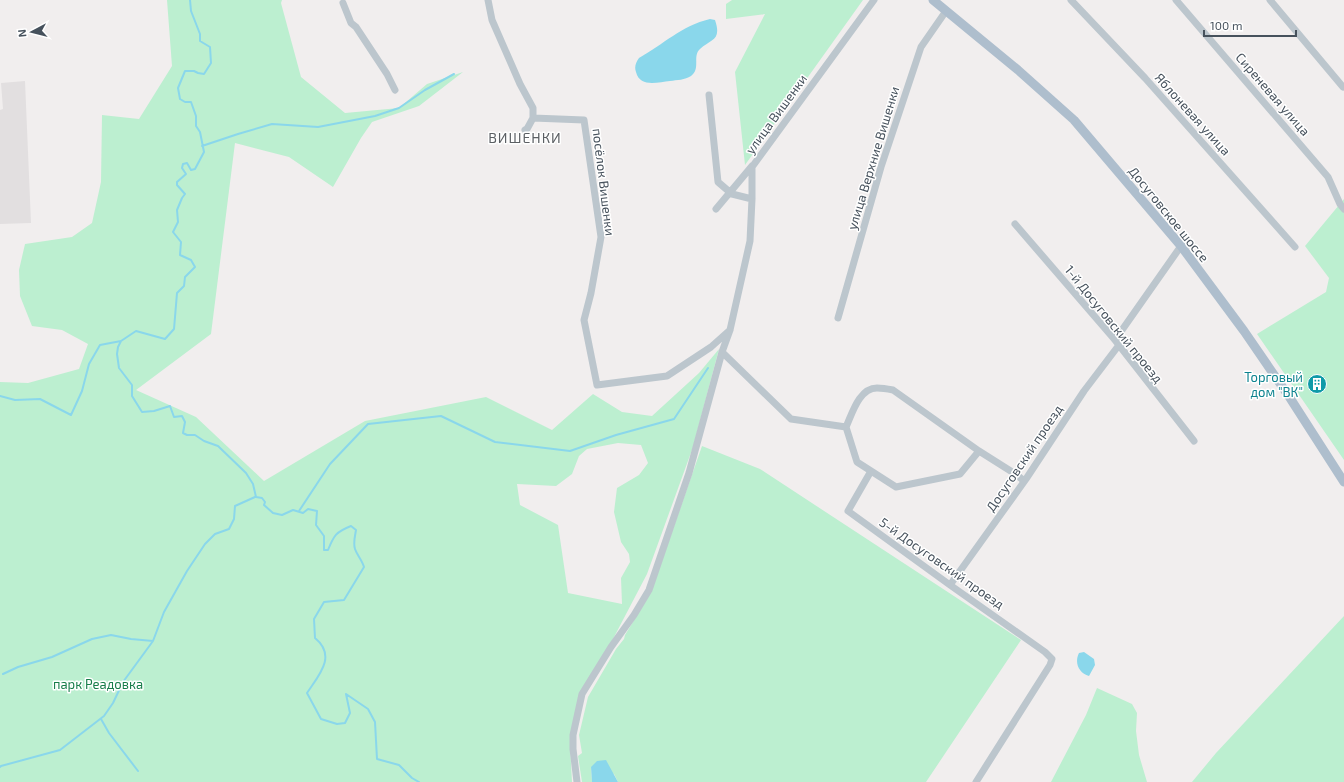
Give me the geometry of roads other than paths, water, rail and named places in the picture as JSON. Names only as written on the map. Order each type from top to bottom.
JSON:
[{"type":"main road","name":"Досуговское шоссе","points":[[933,0],[1018,70],[1074,120],[1181,246],[1244,331],[1290,398],[1344,482]]},
{"type":"street","points":[[488,0],[492,20],[520,84],[533,108],[533,118],[525,130]]},
{"type":"street","name":"улица Вишенки","points":[[577,782],[573,735],[582,694],[649,590],[689,473],[722,352],[730,330],[750,241],[753,166],[874,0]]},
{"type":"street","name":"Яблоневая улица","points":[[1071,0],[1145,78],[1295,247]]},
{"type":"street","name":"Сиреневая улица","points":[[1176,0],[1328,177],[1340,204],[1344,209]]},
{"type":"street","points":[[1270,0],[1343,86]]},
{"type":"street","points":[[343,3],[351,23],[356,27],[388,74],[395,90]]},
{"type":"street","name":"улица Верхние Вишенки","points":[[838,318],[881,167],[921,47],[946,11]]},
{"type":"street","points":[[709,95],[718,182],[731,193],[752,199]]},
{"type":"street","name":"посёлок Вишенки","points":[[533,118],[584,120],[601,237],[584,320],[597,385],[667,376],[711,347],[730,330]]},
{"type":"street","points":[[716,209],[753,166]]},
{"type":"street","name":"1-й Досуговский проезд","points":[[1015,224],[1117,343],[1194,441]]},
{"type":"street","name":"Досуговский проезд","points":[[950,586],[1024,481],[1181,246]]},
{"type":"street","points":[[722,352],[791,418],[846,427]]},
{"type":"street","points":[[979,452],[960,474],[896,487],[857,462],[846,427],[858,401],[866,391],[876,387],[893,390],[979,452],[1017,475],[1024,481]]},
{"type":"street","name":"5-й Досуговский проезд","points":[[871,471],[848,511],[950,586],[1045,652],[1052,659],[1050,665],[976,782]]},
{"type":"water","points":[[710,19],[715,20],[717,27],[716,36],[698,52],[696,70],[691,76],[681,80],[655,83],[645,82],[638,77],[635,66],[639,58],[690,26]]},
{"type":"water","points":[[1084,652],[1094,659],[1095,665],[1089,676],[1085,675],[1080,670],[1077,664],[1079,653]]},
{"type":"water","points":[[606,760],[618,782],[592,782],[591,767],[597,761]]},
{"type":"waterway","points":[[190,0],[191,11],[200,34],[200,41],[210,47],[211,63],[204,74],[194,71],[185,71],[178,88],[180,99],[185,102],[191,102],[196,116],[196,126],[200,132],[204,152],[195,169],[191,170],[187,163],[183,164],[182,168],[186,174],[177,182],[177,185],[185,194],[177,210],[178,222],[173,232],[181,242],[180,255],[191,260],[195,267],[185,277],[184,286],[177,293],[174,329],[165,339],[136,331],[121,341],[117,354],[119,368],[132,385],[132,396],[142,412],[154,411],[170,406],[174,417],[182,416],[185,422],[183,433],[187,435],[195,435],[204,441],[218,446],[246,473],[253,484],[256,497],[262,498],[265,502],[264,505],[273,513],[282,515],[293,510],[303,513],[308,509],[317,511],[316,525],[324,536],[324,550],[328,550],[334,537],[342,530],[351,526],[356,530],[354,547],[364,567],[344,600],[324,602],[314,619],[315,638],[325,652],[325,659],[321,672],[307,693],[321,719],[337,724],[345,723],[350,713],[346,694],[368,709],[375,722],[377,759],[399,765],[412,778],[419,782]]},
{"type":"waterway","points":[[202,146],[272,124],[318,127],[375,116],[399,108],[425,90],[454,74]]},
{"type":"waterway","points":[[0,396],[15,400],[40,399],[71,415],[82,391],[89,364],[100,345],[121,341]]},
{"type":"waterway","points":[[299,511],[330,464],[368,424],[441,416],[495,442],[570,451],[616,435],[674,419],[708,368]]},
{"type":"waterway","points":[[0,767],[60,750],[104,716],[113,703],[123,682],[153,641],[164,612],[187,571],[205,544],[215,534],[229,529],[234,519],[235,506],[255,497]]},
{"type":"waterway","points":[[3,674],[18,667],[52,657],[92,639],[111,635],[153,641]]},
{"type":"waterway","points":[[101,719],[109,733],[138,771]]},
{"type":"place","name":"Торговый дом \"ВК\"","points":[[1317,384]]},
{"type":"district","name":"ВИШЕНКИ","points":[[525,137]]},
{"type":"park label","name":"парк Реадовка","points":[[98,684]]}]
